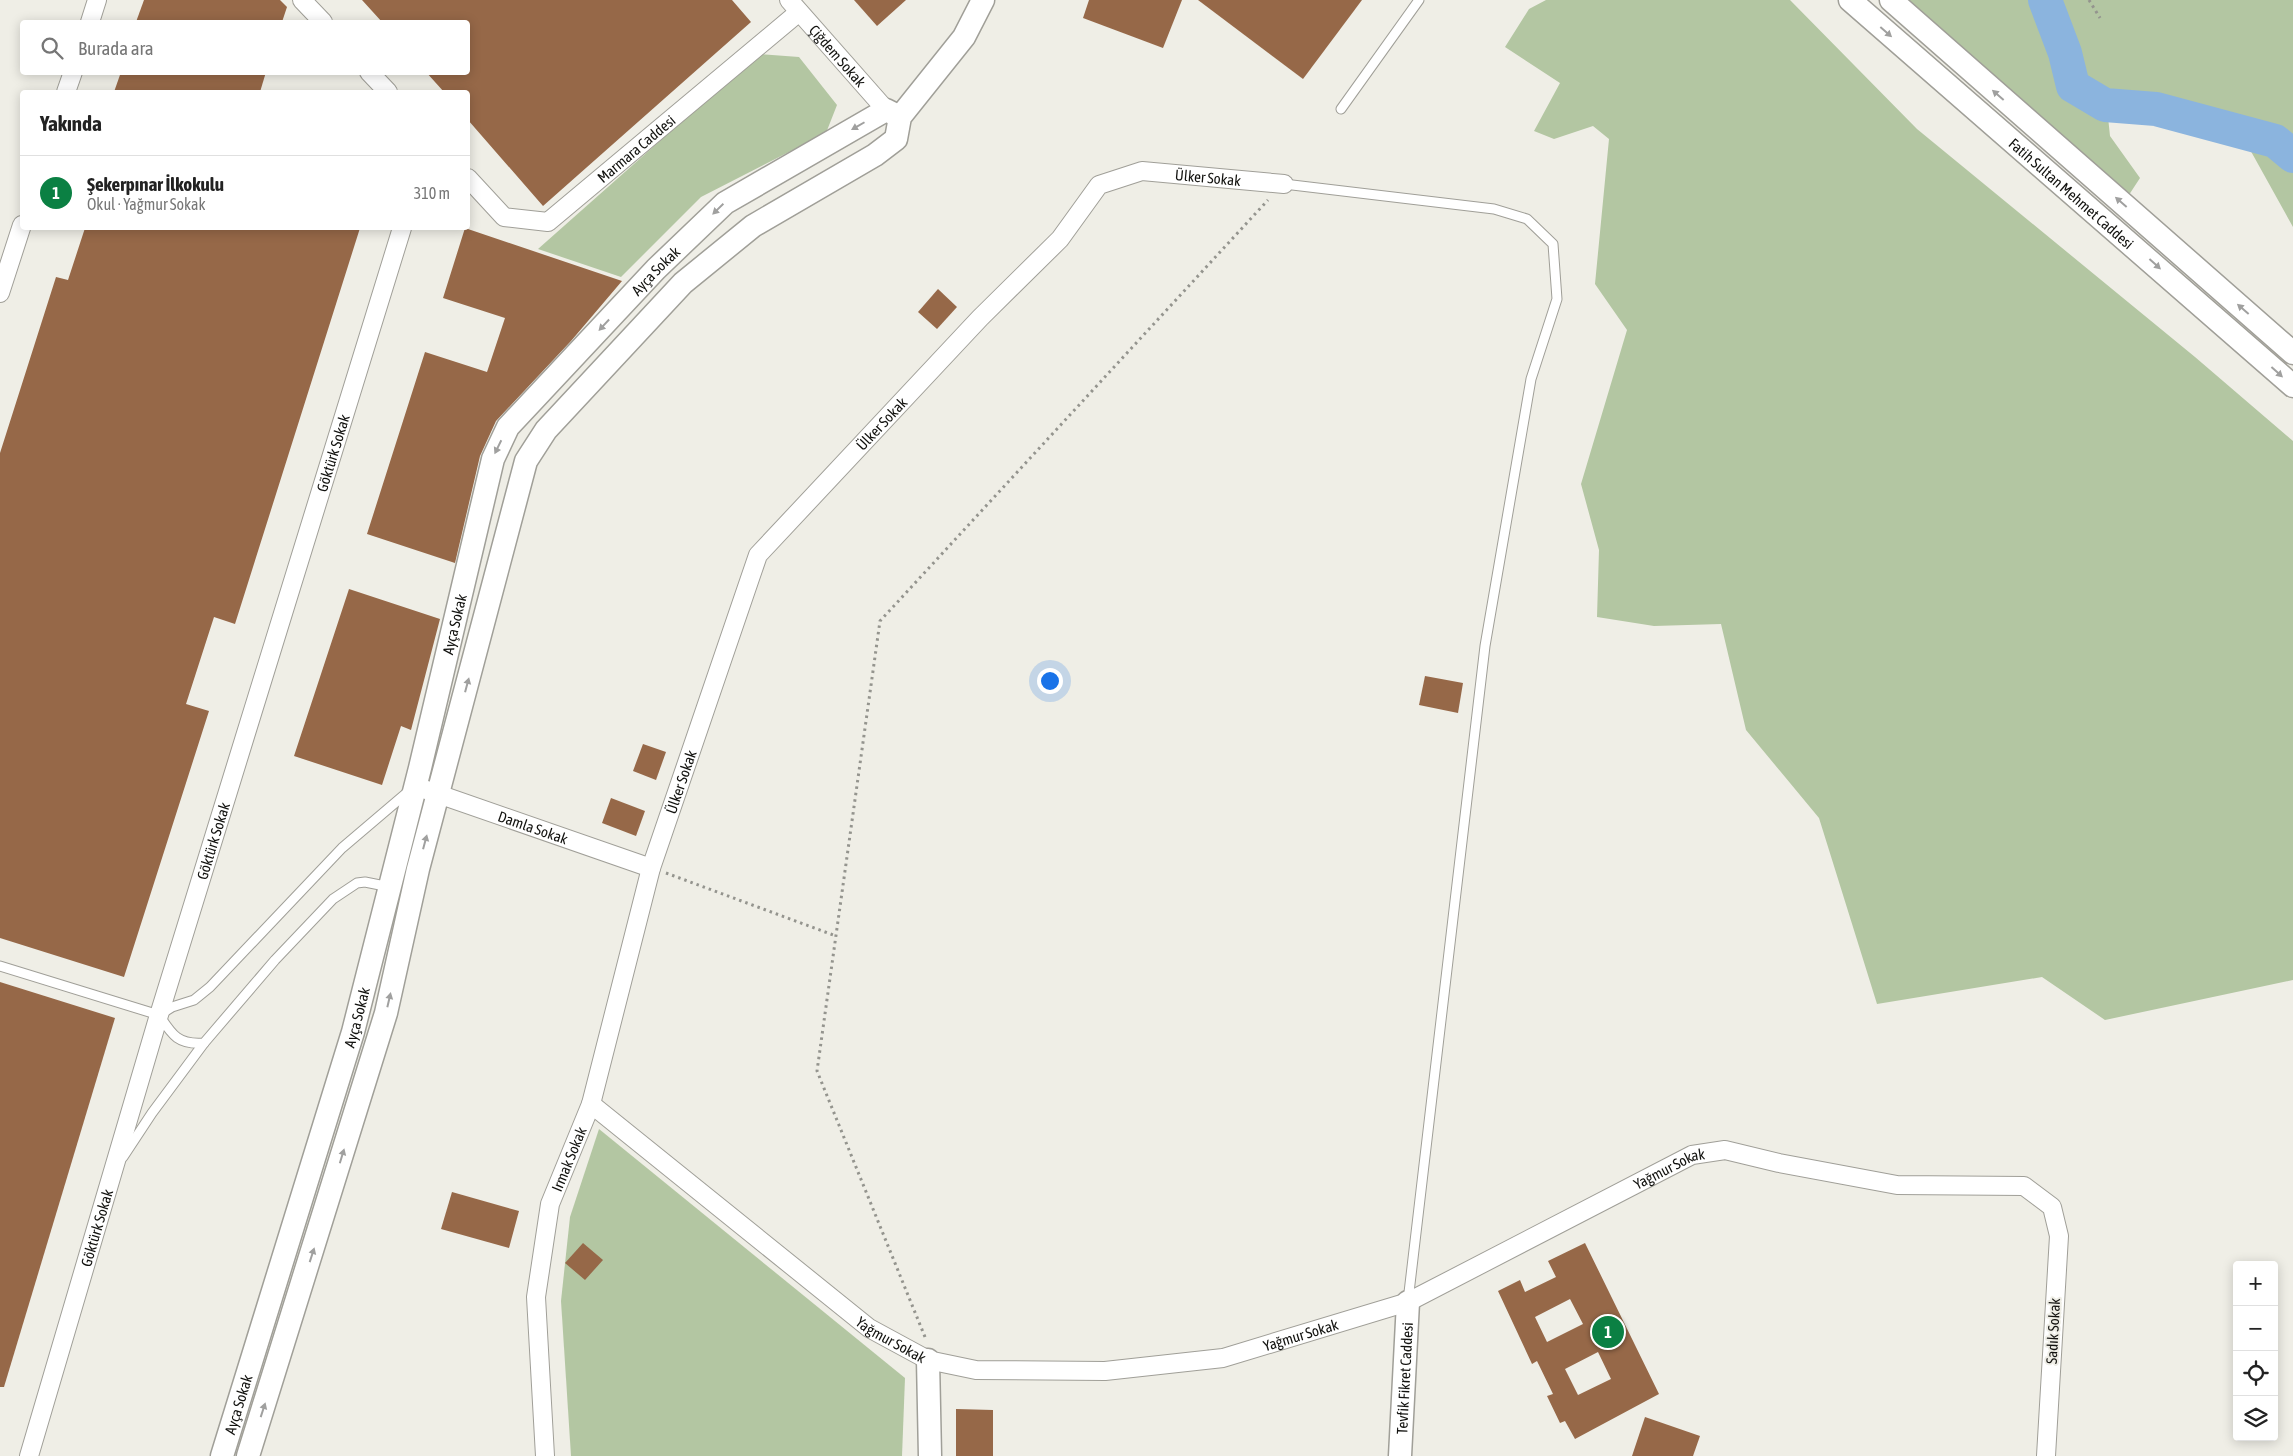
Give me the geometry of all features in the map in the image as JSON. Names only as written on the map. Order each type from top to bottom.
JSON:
[{"type":"street","points":[[91,20],[97,0]]},
{"type":"street","points":[[302,0],[321,20]]},
{"type":"street","name":"Ayça Sokak","points":[[222,1456],[353,1032],[415,786],[493,459],[508,427],[656,269],[725,203],[893,114],[964,37],[983,0]]},
{"type":"street","name":"Fatih Sultan Mehmet Caddesi","points":[[1850,0],[2293,386]]},
{"type":"street","name":"Fatih Sultan Mehmet Caddesi","points":[[1891,0],[2293,353]]},
{"type":"street","name":"Çiğdem Sokak","points":[[794,6],[893,114]]},
{"type":"street","name":"Marmara Caddesi","points":[[470,180],[504,217],[548,222],[794,6]]},
{"type":"street","points":[[67,90],[72,75]]},
{"type":"street","points":[[372,75],[386,90]]},
{"type":"street","name":"Ayça Sokak","points":[[248,1456],[386,1013],[418,869],[526,461],[546,430],[683,283],[753,226],[875,155],[896,139],[893,114]]},
{"type":"street","name":"Ülker Sokak","points":[[651,868],[758,556],[980,318],[1060,239],[1099,185],[1142,171],[1284,184]]},
{"type":"street","points":[[0,293],[20,230]]},
{"type":"street","name":"Göktürk Sokak","points":[[29,1456],[160,1015],[401,230]]},
{"type":"street","name":"Damla Sokak","points":[[415,786],[651,868]]},
{"type":"street","name":"Irmak Sokak","points":[[545,1456],[536,1297],[550,1204],[591,1104],[651,868]]},
{"type":"street","name":"Yağmur Sokak","points":[[591,1104],[869,1328],[931,1360],[976,1370],[1105,1371],[1223,1358],[1408,1302],[1692,1155],[1725,1150],[1779,1163],[1897,1185],[2024,1186],[2052,1207]]},
{"type":"street","name":"Sadık Sokak","points":[[2046,1456],[2059,1236],[2052,1207]]},
{"type":"street","name":"Tevfik Fikret Caddesi","points":[[1400,1456],[1408,1302]]},
{"type":"street","points":[[930,1456],[931,1360]]},
{"type":"lane","points":[[1341,109],[1419,0]]},
{"type":"lane","points":[[1284,184],[1494,208],[1527,219],[1553,244],[1557,299],[1531,379],[1485,646],[1408,1302]]},
{"type":"lane","points":[[160,1015],[172,1007],[194,1000],[210,987],[342,848],[415,786]]},
{"type":"lane","points":[[113,1172],[152,1113],[204,1043],[275,960],[333,899],[357,884],[365,882],[390,888]]},
{"type":"lane","points":[[0,966],[160,1015],[173,1036],[190,1044],[204,1043]]},
{"type":"path","points":[[2089,0],[2100,18]]},
{"type":"path","points":[[931,1360],[817,1071],[880,621],[1284,184]]},
{"type":"path","points":[[651,868],[836,936]]},
{"type":"green space","points":[[1546,0],[1790,0],[1917,129],[2195,357],[2293,441],[2293,980],[2105,1020],[2042,977],[1877,1004],[1819,818],[1746,730],[1721,624],[1654,626],[1597,617],[1599,550],[1581,484],[1627,330],[1595,284],[1609,139],[1593,126],[1554,139],[1534,131],[1560,83],[1505,47],[1529,9]]},
{"type":"green space","points":[[1891,0],[2293,0],[2293,227],[2238,128],[2108,117],[2110,136],[2140,178],[2123,204]]},
{"type":"green space","points":[[758,54],[799,57],[837,105],[826,133],[701,197],[621,277],[538,249]]},
{"type":"green space","points":[[599,1129],[905,1378],[902,1456],[571,1456],[561,1301],[570,1217]]},
{"type":"building","points":[[144,0],[280,0],[287,7],[283,20],[137,20]]},
{"type":"building","points":[[362,0],[732,0],[751,22],[543,206],[470,122],[470,90],[442,90],[429,75],[470,75],[470,20],[380,20]]},
{"type":"building","points":[[854,0],[906,0],[877,26]]},
{"type":"building","points":[[1089,0],[1182,0],[1163,48],[1083,18]]},
{"type":"building","points":[[1198,0],[1362,0],[1303,79]]},
{"type":"building","points":[[120,75],[265,75],[261,90],[115,90]]},
{"type":"building","points":[[84,230],[359,230],[235,624],[214,617],[186,704],[209,711],[124,977],[0,938],[0,453],[56,277],[68,280]]},
{"type":"building","points":[[464,230],[470,230],[622,281],[571,341],[496,421],[480,456],[455,563],[367,534],[425,352],[487,372],[505,318],[443,298]]},
{"type":"building","points":[[938,289],[957,307],[937,329],[918,312]]},
{"type":"building","points":[[349,589],[440,619],[411,730],[401,726],[382,785],[294,756]]},
{"type":"building","points":[[1425,676],[1463,683],[1458,713],[1419,705]]},
{"type":"building","points":[[643,744],[666,752],[656,780],[633,771]]},
{"type":"building","points":[[611,798],[645,811],[636,836],[602,823]]},
{"type":"building","points":[[0,982],[115,1018],[4,1387],[0,1387]]},
{"type":"building","points":[[452,1192],[519,1211],[509,1248],[441,1229]]},
{"type":"building","points":[[583,1243],[603,1260],[585,1280],[565,1263]]},
{"type":"building","points":[[1585,1243],[1659,1394],[1575,1439],[1565,1421],[1560,1423],[1547,1396],[1553,1394],[1537,1361],[1532,1364],[1498,1291],[1520,1280],[1525,1292],[1556,1277],[1548,1261]],"holes":[[[1570,1299],[1583,1324],[1547,1342],[1535,1317]],[[1598,1352],[1611,1379],[1578,1395],[1565,1369]]]},
{"type":"building","points":[[956,1409],[993,1410],[993,1456],[956,1456]]},
{"type":"building","points":[[1645,1417],[1700,1436],[1693,1456],[1632,1456]]},
{"type":"waterway","points":[[2045,0],[2065,53],[2073,86],[2105,105],[2156,109],[2275,141],[2293,156]]},
{"type":"place","name":"Şekerpınar İlkokulu","points":[[1608,1332]]}]
